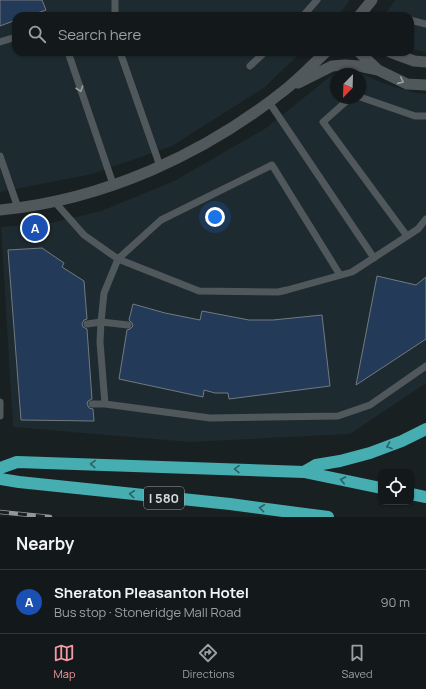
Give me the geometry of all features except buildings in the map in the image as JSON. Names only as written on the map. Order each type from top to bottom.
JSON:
[{"type":"highway","points":[[304,472],[316,465],[340,461],[370,453],[402,441],[426,429]]},
{"type":"highway","points":[[0,468],[17,462],[304,472],[378,487]]},
{"type":"highway","name":"I 580","points":[[0,479],[230,504],[328,517]]},
{"type":"highway","points":[[414,495],[426,497]]},
{"type":"street","points":[[362,12],[372,0]]},
{"type":"street","points":[[0,210],[54,201],[90,192],[160,166],[193,150],[224,132],[269,102],[287,89],[322,56]]},
{"type":"street","points":[[362,56],[378,70]]},
{"type":"street","points":[[401,56],[414,61],[426,62]]},
{"type":"street","points":[[287,89],[332,66],[345,65],[378,70],[407,84],[426,85]]},
{"type":"lane","points":[[115,0],[115,12]]},
{"type":"lane","points":[[306,12],[317,0]]},
{"type":"lane","points":[[414,21],[426,24]]},
{"type":"lane","points":[[0,42],[12,38]]},
{"type":"lane","points":[[69,56],[113,184]]},
{"type":"lane","points":[[121,56],[160,166]]},
{"type":"lane","points":[[250,66],[261,56]]},
{"type":"lane","points":[[366,99],[415,116],[426,116]]},
{"type":"lane","points":[[269,102],[374,258]]},
{"type":"lane","points":[[343,104],[323,122],[407,236]]},
{"type":"lane","points":[[0,156],[18,208]]},
{"type":"lane","points":[[105,404],[100,342],[104,293],[118,259],[161,220],[272,165],[340,275]]},
{"type":"lane","points":[[54,201],[84,235],[118,259],[199,291],[278,292],[352,272],[418,229],[426,219]]},
{"type":"lane","points":[[87,324],[101,322],[128,325]]},
{"type":"lane","points":[[92,404],[105,404],[210,418],[338,416],[370,405],[426,366]]},
{"type":"lane","points":[[0,402],[0,416]]},
{"type":"shaded area","points":[[0,0],[350,0],[341,12],[12,12],[12,56],[297,56],[265,87],[172,146],[92,174],[0,192]]},
{"type":"shaded area","points":[[395,0],[426,0],[426,52],[414,50],[414,12],[387,12]]},
{"type":"shaded area","points":[[366,75],[380,82],[415,93],[426,94],[426,383],[350,434],[190,442],[13,427],[1,227],[51,223],[101,211],[174,181],[266,128],[330,77],[330,104],[366,104]]},
{"type":"railway","points":[[0,512],[50,517]]},
{"type":"place","name":"Sheraton Pleasanton Hotel","points":[[35,228]]}]
